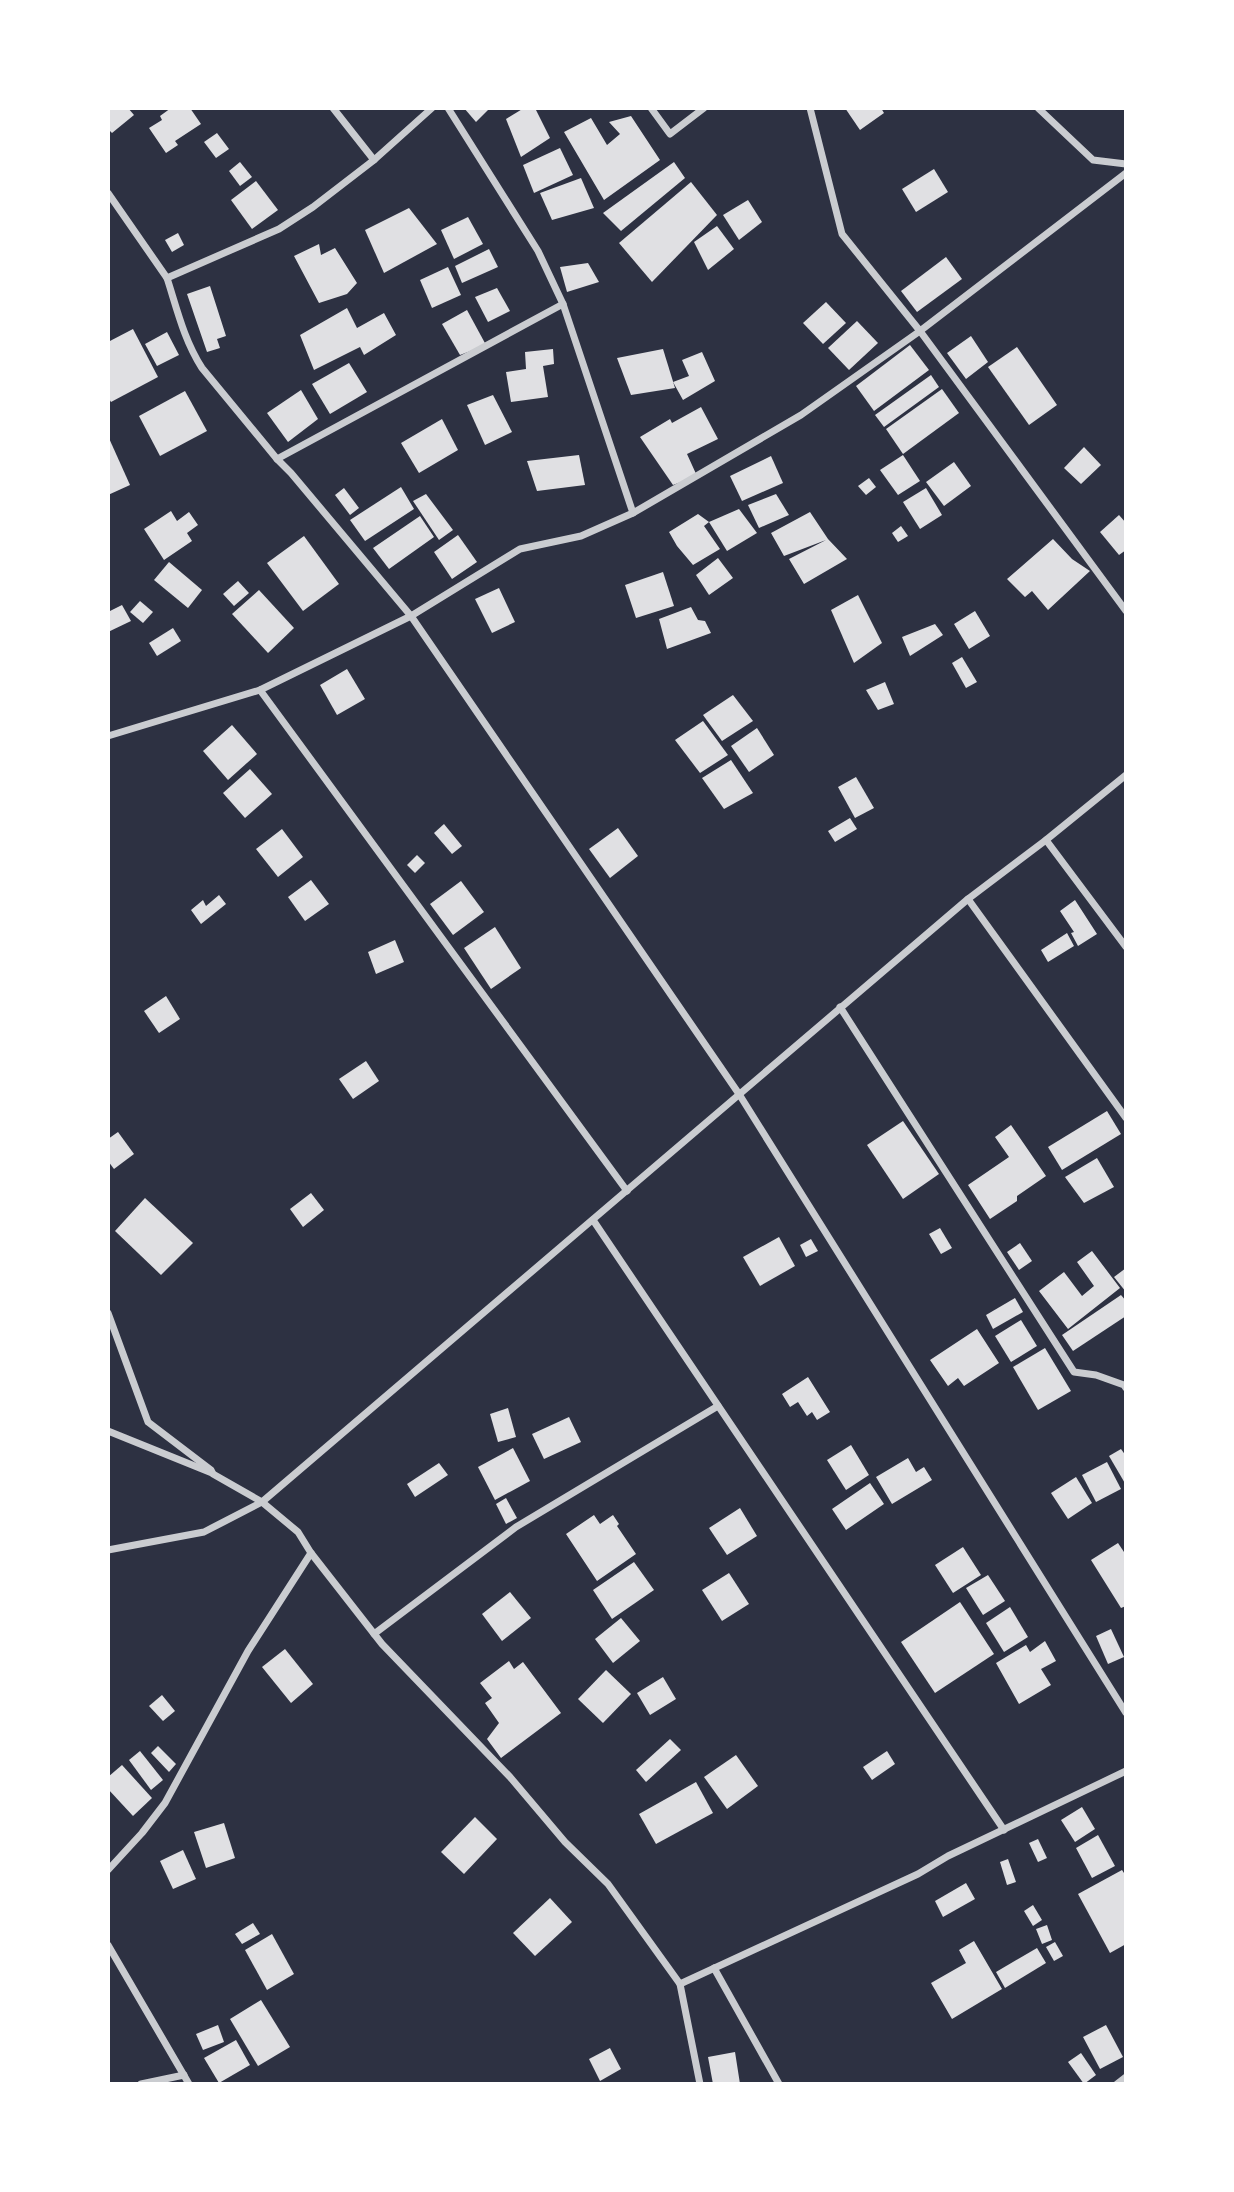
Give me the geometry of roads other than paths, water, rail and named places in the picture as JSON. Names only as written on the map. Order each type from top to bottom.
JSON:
[{"type":"street","points":[[333,108],[374,160]]},
{"type":"street","points":[[167,278],[279,229],[313,207],[374,160],[432,108]]},
{"type":"street","points":[[448,108],[538,251],[563,304],[633,513]]},
{"type":"street","points":[[651,108],[670,134],[704,108]]},
{"type":"street","points":[[810,108],[842,234],[920,331],[1125,611]]},
{"type":"street","points":[[1038,108],[1093,160],[1125,164]]},
{"type":"street","points":[[108,736],[260,690],[411,616],[520,550],[581,536],[633,513],[801,415],[920,331],[1125,173]]},
{"type":"street","points":[[108,193],[167,278],[182,328],[202,368],[411,616],[739,1094],[1125,1713]]},
{"type":"street","points":[[278,459],[563,304]]},
{"type":"street","points":[[260,690],[627,1191]]},
{"type":"street","points":[[108,1550],[204,1532],[262,1502],[968,899],[1125,775]]},
{"type":"street","points":[[1046,840],[1125,947]]},
{"type":"street","points":[[968,899],[1125,1118]]},
{"type":"street","points":[[840,1007],[1074,1372],[1096,1376],[1124,1385],[1125,1388]]},
{"type":"street","points":[[593,1220],[1004,1829]]},
{"type":"street","points":[[108,1313],[148,1422],[213,1474]]},
{"type":"street","points":[[374,1634],[516,1527],[719,1406]]},
{"type":"street","points":[[108,1432],[213,1474],[262,1502],[298,1532],[311,1553],[374,1634],[510,1777],[565,1842],[608,1884],[680,1984],[701,2084]]},
{"type":"street","points":[[108,1870],[165,1803],[248,1651],[311,1553]]},
{"type":"street","points":[[680,1984],[918,1874],[948,1856],[1125,1771]]},
{"type":"street","points":[[108,1945],[189,2084]]},
{"type":"street","points":[[714,1968],[779,2084]]},
{"type":"street","points":[[141,2084],[184,2075]]},
{"type":"street","points":[[1117,2084],[1125,2077]]}]
